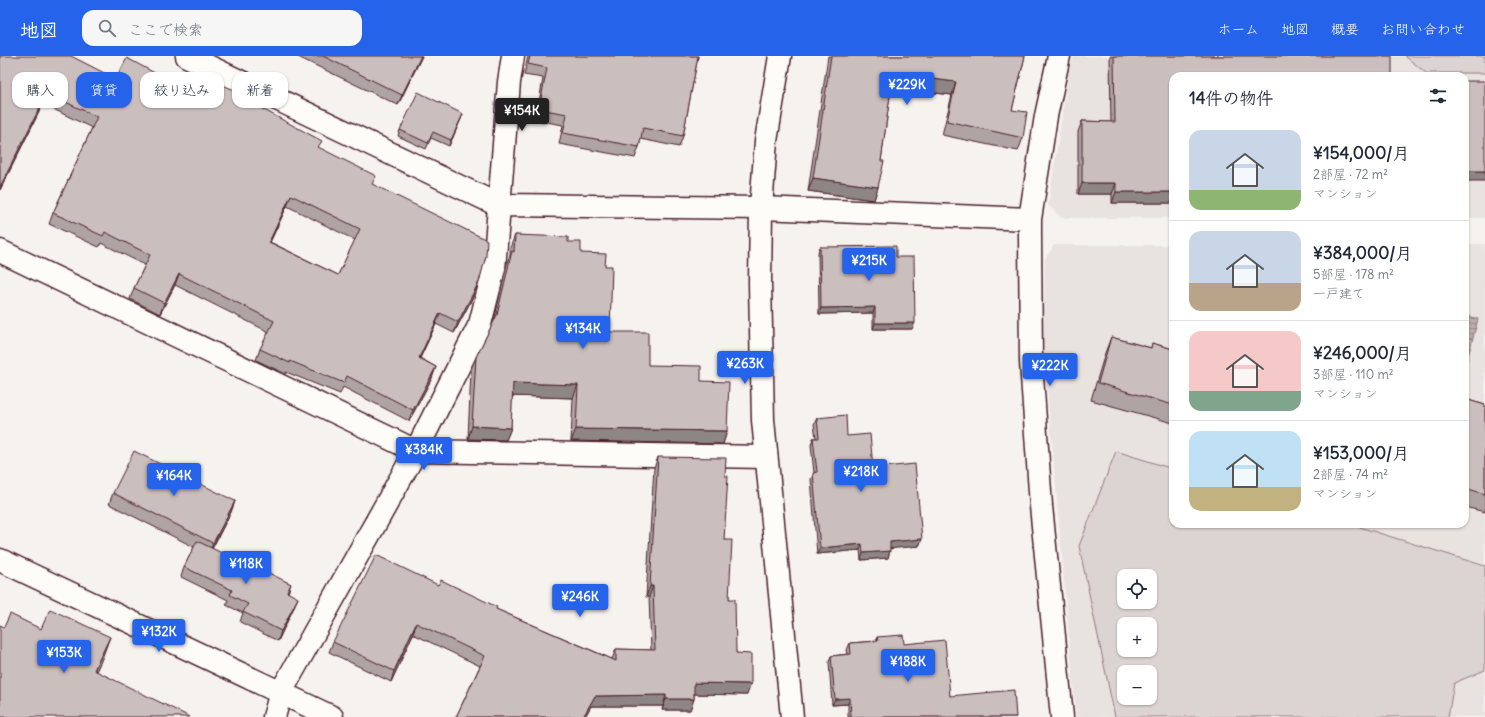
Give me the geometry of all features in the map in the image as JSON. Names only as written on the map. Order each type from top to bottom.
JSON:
[{"type":"street","points":[[187,56],[498,205],[761,208],[1030,219]]},
{"type":"street","points":[[274,717],[281,692],[416,451],[480,324],[494,269],[498,205],[513,56]]},
{"type":"street","points":[[780,56],[766,141],[761,208],[760,283],[763,420],[792,717]]},
{"type":"street","points":[[1059,56],[1046,116],[1030,219],[1031,362],[1041,506],[1062,717]]},
{"type":"street","points":[[0,251],[416,451],[766,457]]},
{"type":"street","points":[[0,560],[332,717]]},
{"type":"shaded area","points":[[1074,56],[1485,56],[1485,218],[1469,218],[1469,72],[1169,72],[1169,218],[1061,218],[1048,205],[1069,71]]},
{"type":"shaded area","points":[[1405,56],[1485,56],[1485,73],[1425,72]]},
{"type":"shaded area","points":[[1469,244],[1485,244],[1485,717],[1076,717],[1043,342],[1045,259],[1054,245],[1169,245],[1169,528],[1469,528]]},
{"type":"shaded area","points":[[1469,316],[1478,319],[1469,353]]},
{"type":"shaded area","points":[[1116,451],[1169,468],[1169,528],[1363,528],[1485,566],[1485,670],[1454,683],[1448,717],[1115,717],[1079,546]]},
{"type":"building","points":[[0,56],[71,56],[102,72],[76,72],[76,107],[68,103],[68,72],[12,72],[12,108],[40,108],[0,187]]},
{"type":"building","points":[[323,56],[421,56],[402,95]]},
{"type":"building","points":[[530,56],[698,56],[683,136],[643,128],[639,147],[563,133],[567,114],[539,109],[547,68],[528,64]]},
{"type":"building","points":[[831,56],[1025,56],[1012,110],[1027,112],[1023,138],[947,121],[956,82],[893,74],[881,161],[884,161],[878,187],[813,178]]},
{"type":"building","points":[[1114,56],[1392,56],[1392,72],[1169,72],[1169,192],[1116,192],[1116,183],[1082,183],[1082,121],[1115,122]]},
{"type":"building","points":[[127,58],[153,72],[140,72],[140,108],[224,108],[224,86],[232,89],[232,108],[260,108],[322,141],[318,147],[376,176],[372,184],[487,240],[486,256],[479,282],[458,322],[440,313],[419,358],[436,367],[413,410],[347,376],[344,383],[290,361],[290,363],[260,349],[274,321],[179,274],[164,303],[134,288],[150,255],[105,232],[103,236],[53,213],[97,117],[78,108],[132,108],[132,72],[120,72]],"holes":[[[291,195],[360,229],[338,275],[269,242]]]},
{"type":"building","points":[[1469,81],[1485,81],[1485,171],[1469,171]]},
{"type":"building","points":[[418,92],[463,114],[451,140],[433,132],[428,143],[400,130]]},
{"type":"building","points":[[515,235],[568,237],[568,242],[581,242],[581,253],[606,254],[605,266],[612,266],[610,332],[648,332],[648,365],[701,366],[701,381],[729,382],[727,431],[576,429],[578,385],[513,383],[511,428],[472,426],[476,357],[497,315],[512,251],[514,252]]},
{"type":"building","points":[[896,246],[896,257],[914,257],[915,323],[875,323],[875,307],[821,308],[820,247]]},
{"type":"building","points":[[1111,337],[1151,348],[1152,343],[1169,348],[1169,404],[1098,383]]},
{"type":"building","points":[[1469,400],[1485,405],[1485,494],[1469,489]]},
{"type":"building","points":[[846,415],[847,436],[870,434],[873,468],[915,464],[922,539],[890,542],[890,551],[863,553],[862,544],[820,548],[813,473],[817,472],[813,438],[819,438],[817,418]]},
{"type":"building","points":[[134,451],[235,501],[213,543],[113,493]]},
{"type":"building","points":[[658,457],[726,458],[725,476],[728,476],[724,540],[732,540],[729,599],[735,599],[736,653],[751,654],[751,684],[694,683],[694,699],[666,699],[666,695],[595,696],[583,717],[456,717],[485,656],[416,623],[394,671],[333,642],[376,555],[438,585],[441,580],[497,607],[496,609],[616,661],[616,649],[655,650],[653,586],[650,586]]},
{"type":"building","points":[[197,541],[253,568],[255,566],[291,584],[287,592],[298,598],[281,631],[243,612],[248,604],[230,595],[232,590],[184,567]]},
{"type":"building","points":[[50,609],[110,637],[94,670],[190,717],[0,717],[0,625],[4,627],[10,614],[41,629]]},
{"type":"building","points":[[903,635],[904,644],[945,640],[950,696],[1014,690],[1016,717],[851,717],[850,698],[835,699],[831,656],[851,654],[850,643],[878,641],[877,637]]}]
